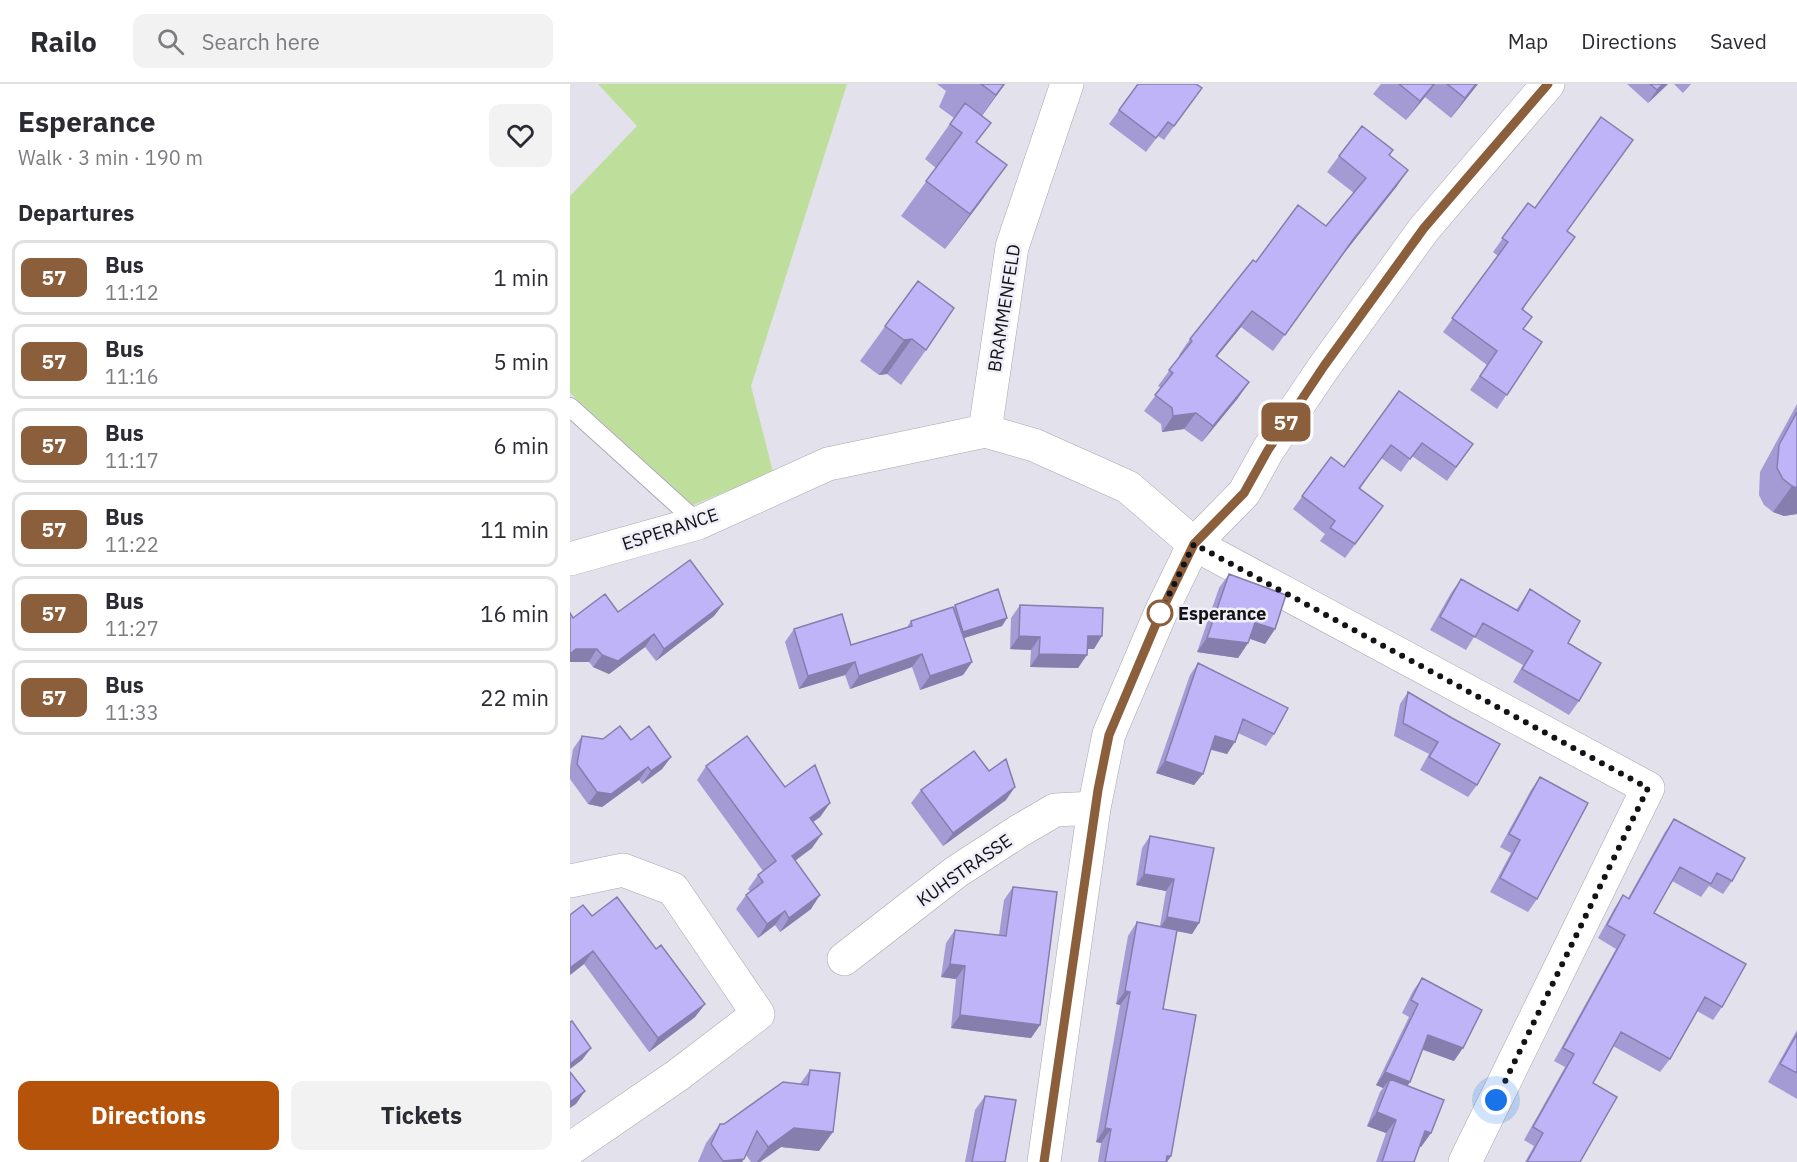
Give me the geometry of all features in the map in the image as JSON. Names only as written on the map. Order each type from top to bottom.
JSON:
[{"type":"street","name":"BRAMMENFELD","points":[[985,431],[1012,247],[1067,84]]},
{"type":"street","points":[[1044,1162],[1094,808],[1109,735],[1161,612],[1194,544],[1244,493],[1268,450],[1324,366],[1424,228],[1548,84]]},
{"type":"street","name":"ESPERANCE","points":[[570,559],[698,523],[828,464],[985,431],[1035,445],[1128,487],[1194,544],[1648,788],[1465,1162]]},
{"type":"street","name":"KUHSTRASSE","points":[[844,959],[956,873],[1046,815],[1055,810],[1094,808]]},
{"type":"street","points":[[570,881],[623,870],[673,889],[758,1014],[678,1075],[570,1149]]},
{"type":"lane","points":[[570,407],[698,523]]},
{"type":"green space","points":[[598,84],[847,84],[751,386],[773,472],[693,505],[570,393],[570,196],[637,126]]},
{"type":"building","points":[[981,84],[1004,84],[996,95]]},
{"type":"building","points":[[1138,84],[1196,84],[1202,88],[1174,126],[1168,122],[1156,138],[1119,110]]},
{"type":"building","points":[[1399,84],[1434,84],[1420,101]]},
{"type":"building","points":[[1447,84],[1476,84],[1465,98]]},
{"type":"building","points":[[1650,84],[1663,84],[1657,90]]},
{"type":"building","points":[[965,103],[991,123],[976,142],[1007,165],[970,214],[926,181],[962,133],[950,124]]},
{"type":"building","points":[[1601,117],[1633,140],[1567,231],[1575,237],[1522,309],[1532,317],[1523,329],[1542,342],[1507,395],[1480,376],[1497,351],[1452,318],[1508,242],[1502,238],[1528,203],[1535,208]]},
{"type":"building","points":[[1362,126],[1393,150],[1389,155],[1408,170],[1352,241],[1285,335],[1252,311],[1216,356],[1249,382],[1213,426],[1196,413],[1173,416],[1172,408],[1155,395],[1173,373],[1169,370],[1192,341],[1190,339],[1253,260],[1256,262],[1298,205],[1326,226],[1366,178],[1339,156]]},
{"type":"building","points":[[918,281],[954,308],[926,350],[912,339],[904,340],[885,326]]},
{"type":"building","points":[[1399,391],[1473,444],[1456,467],[1422,443],[1410,459],[1391,445],[1359,488],[1383,506],[1355,544],[1330,528],[1335,521],[1302,496],[1331,457],[1344,467]]},
{"type":"building","points":[[1797,412],[1797,488],[1783,479],[1777,468],[1779,445]]},
{"type":"building","points":[[690,560],[723,604],[664,649],[654,634],[618,661],[602,655],[597,649],[576,649],[570,654],[570,613],[573,618],[605,594],[618,612]]},
{"type":"building","points":[[1229,574],[1286,595],[1275,629],[1255,623],[1248,643],[1207,638]]},
{"type":"building","points":[[1461,579],[1518,611],[1530,589],[1580,621],[1568,643],[1601,663],[1579,701],[1522,669],[1533,651],[1483,623],[1475,637],[1440,617]]},
{"type":"building","points":[[998,589],[1007,618],[963,632],[955,605]]},
{"type":"building","points":[[1020,605],[1103,608],[1102,636],[1088,636],[1087,655],[1039,654],[1040,637],[1019,636]]},
{"type":"building","points":[[953,607],[972,662],[930,676],[922,654],[859,676],[855,662],[808,676],[794,629],[842,614],[851,645],[912,626],[911,621]]},
{"type":"building","points":[[1198,663],[1288,708],[1274,734],[1243,719],[1235,742],[1215,736],[1203,774],[1165,761]]},
{"type":"building","points":[[1408,692],[1500,744],[1477,785],[1429,757],[1438,742],[1403,723]]},
{"type":"building","points":[[620,726],[631,740],[649,726],[671,757],[651,771],[648,767],[611,794],[597,792],[577,764],[582,736],[603,739]]},
{"type":"building","points":[[747,736],[785,787],[815,765],[830,803],[810,818],[822,834],[792,856],[820,895],[789,918],[785,911],[767,924],[746,895],[763,882],[758,875],[776,861],[706,766]]},
{"type":"building","points":[[974,751],[989,771],[1006,759],[1015,787],[953,833],[921,790]]},
{"type":"building","points":[[1540,777],[1588,803],[1537,899],[1500,878],[1520,840],[1509,834]]},
{"type":"building","points":[[1674,819],[1745,858],[1732,881],[1717,873],[1711,884],[1680,867],[1654,913],[1746,964],[1722,1007],[1705,997],[1670,1059],[1621,1032],[1593,1083],[1617,1097],[1580,1162],[1527,1162],[1543,1133],[1533,1127],[1574,1054],[1563,1048],[1625,935],[1607,925],[1623,895],[1629,899]]},
{"type":"building","points":[[1150,836],[1214,848],[1199,923],[1167,917],[1174,879],[1144,874]]},
{"type":"building","points":[[1013,887],[1057,892],[1040,1025],[960,1015],[965,966],[950,964],[955,930],[1006,936]]},
{"type":"building","points":[[617,897],[656,949],[661,945],[705,1004],[658,1038],[593,951],[570,968],[570,915],[583,905],[592,916]]},
{"type":"building","points":[[1137,922],[1177,930],[1163,1009],[1196,1015],[1171,1156],[1167,1156],[1166,1162],[1105,1162],[1111,1129],[1105,1128],[1130,992],[1125,991]]},
{"type":"building","points":[[1422,978],[1482,1010],[1463,1048],[1428,1035],[1410,1082],[1385,1072],[1418,1004],[1411,1000]]},
{"type":"building","points":[[572,1021],[591,1048],[570,1064],[570,1022]]},
{"type":"building","points":[[1797,1034],[1797,1073],[1780,1064]]},
{"type":"building","points":[[810,1070],[840,1073],[833,1132],[794,1128],[768,1147],[757,1131],[744,1159],[723,1161],[711,1144],[720,1124],[724,1124],[783,1082],[808,1085]]},
{"type":"building","points":[[570,1072],[585,1091],[570,1102]]},
{"type":"building","points":[[1390,1079],[1444,1100],[1431,1133],[1425,1131],[1414,1162],[1382,1162],[1396,1120],[1377,1112]]},
{"type":"building","points":[[985,1096],[1016,1100],[1005,1162],[972,1162]]},
{"type":"bus line","name":"57","points":[[1044,1162],[1094,808],[1109,735],[1161,612],[1194,544],[1244,493],[1268,450],[1324,366],[1424,228],[1548,84]]},
{"type":"place","name":"Esperance","points":[[1160,613]]},
{"type":"route","points":[[1160,613],[1194,544],[1648,788],[1496,1100]]}]
